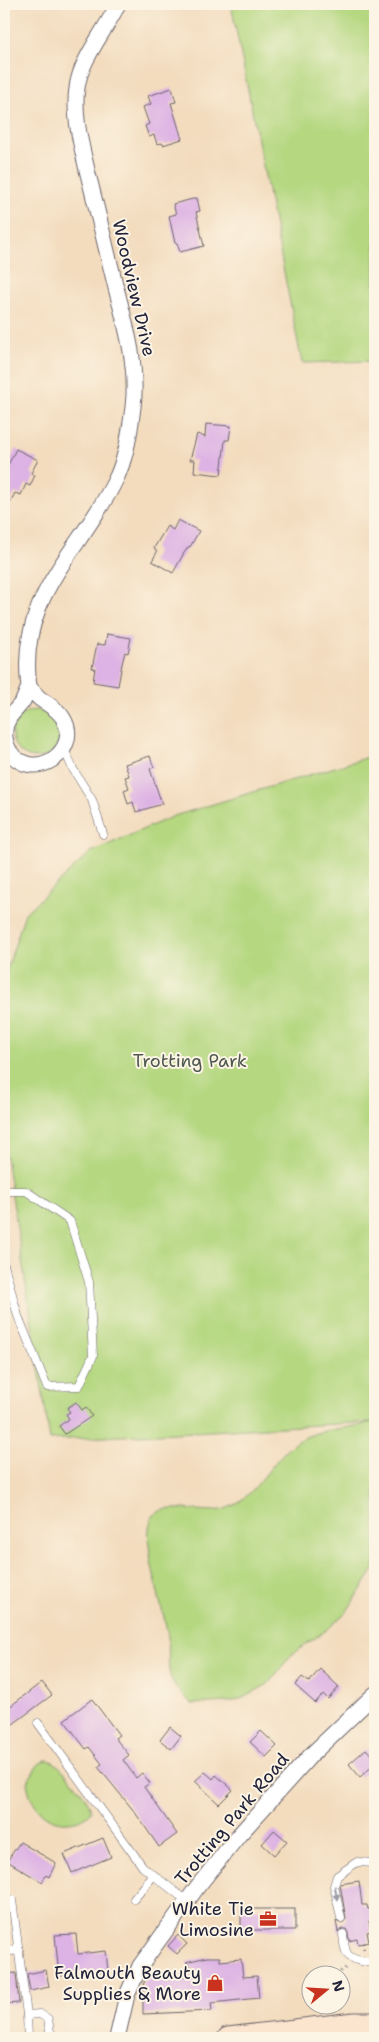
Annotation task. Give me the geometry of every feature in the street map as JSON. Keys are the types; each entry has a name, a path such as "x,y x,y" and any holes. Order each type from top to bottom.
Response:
{"main road":[{"path":"228,2038 330,2032 354,2024 367,2029"}],"street":[{"name":"Woodview Drive","path":"29,687 28,652 34,619 51,579 92,520 115,481 126,446 133,405 134,389 130,343 84,157 76,106 80,74 118,4"},
{"path":"29,687 39,698 56,708 62,715 68,732 64,749 52,761 36,765 19,761 8,748 4,732 6,723 10,715 23,700 29,687"},
{"name":"Trotting Park Road","path":"117,2038 130,1984 151,1949 187,1901 239,1835 311,1755 375,1694"}],"lane":[{"path":"64,749 73,769 92,800 103,834"},
{"path":"4,1191 26,1191 70,1221 89,1282 93,1356 79,1386 47,1387 18,1316 4,1265"},
{"path":"38,1723 143,1867 187,1901"},
{"path":"341,1918 334,1886 337,1876 354,1863 361,1861 375,1863"},
{"path":"134,1899 154,1875"},
{"path":"12,1900 27,2015 28,2038"},
{"path":"343,1934 346,1954 353,1960 367,1962"},
{"path":"4,1952 19,1950"},
{"path":"27,2015 44,2015 50,2023 51,2038"}],"green space":[{"path":"231,4 375,4 375,361 302,363"},
{"path":"36,710 45,712 53,717 58,725 60,734 58,743 53,751 45,756 36,758 27,756 19,751 14,743 12,734 14,725 19,717 27,712"},
{"name":"Trotting Park","path":"375,755 375,1568 347,1611 328,1629 292,1654 268,1684 243,1698 229,1702 192,1704 180,1692 171,1678 166,1625 150,1555 150,1524 154,1515 168,1509 208,1511 225,1509 253,1490 282,1455 300,1440 320,1432 372,1422 50,1440 4,1144 4,979 25,913 91,852 174,816"},
{"path":"45,1760 53,1761 71,1779 87,1800 91,1811 82,1819 65,1822 57,1821 42,1814 36,1807 27,1782 38,1765"}],"building":[{"path":"172,88 176,102 171,103 182,139 163,145 162,143 157,144 154,135 149,137 145,126 149,124 143,107 151,104 148,96"},
{"path":"197,198 200,211 196,212 204,246 180,252 177,243 175,243 169,216 176,214 173,204"},
{"path":"206,424 231,426 229,440 225,440 221,475 194,472 195,460 190,460 197,434 205,437"},
{"path":"16,449 38,460 31,473 35,475 30,486 26,484 21,495 15,493 4,514 4,473"},
{"path":"178,520 199,531 173,573 152,561 157,552 154,548 167,526 173,530"},
{"path":"107,634 131,638 128,653 125,652 118,686 93,682 95,668 92,668 97,644 105,645"},
{"path":"150,756 154,767 150,769 162,804 136,812 133,802 128,804 124,790 129,788 125,777 129,776 125,764"},
{"path":"76,1402 82,1410 86,1407 92,1416 65,1434 59,1426 69,1419 66,1414 70,1412 67,1408"},
{"path":"320,1669 339,1687 328,1699 323,1694 315,1703 295,1685 302,1677 309,1682"},
{"path":"42,1682 52,1695 9,1727 4,1720 4,1711"},
{"path":"92,1699 119,1735 115,1738 129,1755 123,1760 136,1778 142,1773 150,1783 144,1787 177,1834 159,1847 134,1811 98,1767 102,1764 89,1747 86,1749 64,1720"},
{"path":"170,1727 181,1736 171,1749 160,1740"},
{"path":"261,1731 277,1746 266,1757 250,1742"},
{"path":"366,1749 375,1759 375,1764 360,1777 349,1764"},
{"path":"205,1772 213,1779 216,1775 233,1790 219,1804 195,1781"},
{"path":"274,1830 287,1841 274,1855 262,1844"},
{"path":"103,1838 111,1857 72,1873 64,1854"},
{"path":"20,1842 56,1863 49,1877 46,1875 42,1882 7,1861"},
{"path":"359,1881 362,1905 367,1905 368,1909 373,1909 374,1921 369,1921 371,1931 367,1932 369,1942 358,1944 357,1939 349,1941 346,1929 338,1932 336,1921 342,1924 346,1919 340,1884"},
{"name":"White Tie Limosine","path":"241,1909 295,1909 295,1930 241,1930"},
{"path":"76,1934 78,1954 106,1951 108,1972 59,1976 55,1935"},
{"path":"178,1935 187,1944 177,1954 168,1946"},
{"path":"207,1957 220,1957 220,1961 241,1959 243,1977 257,1976 259,1998 211,2003 212,2011 143,2014 143,1986 146,1976 202,1976 186,1962"},
{"path":"46,1970 49,1987 30,1991 27,1974"},
{"path":"16,1973 19,2003 4,2004 4,1974"}],"place":[{"name":"White Tie Limosine","path":"268,1919"},
{"name":"Falmouth Beauty Supplies & More","path":"215,1983"}]}
